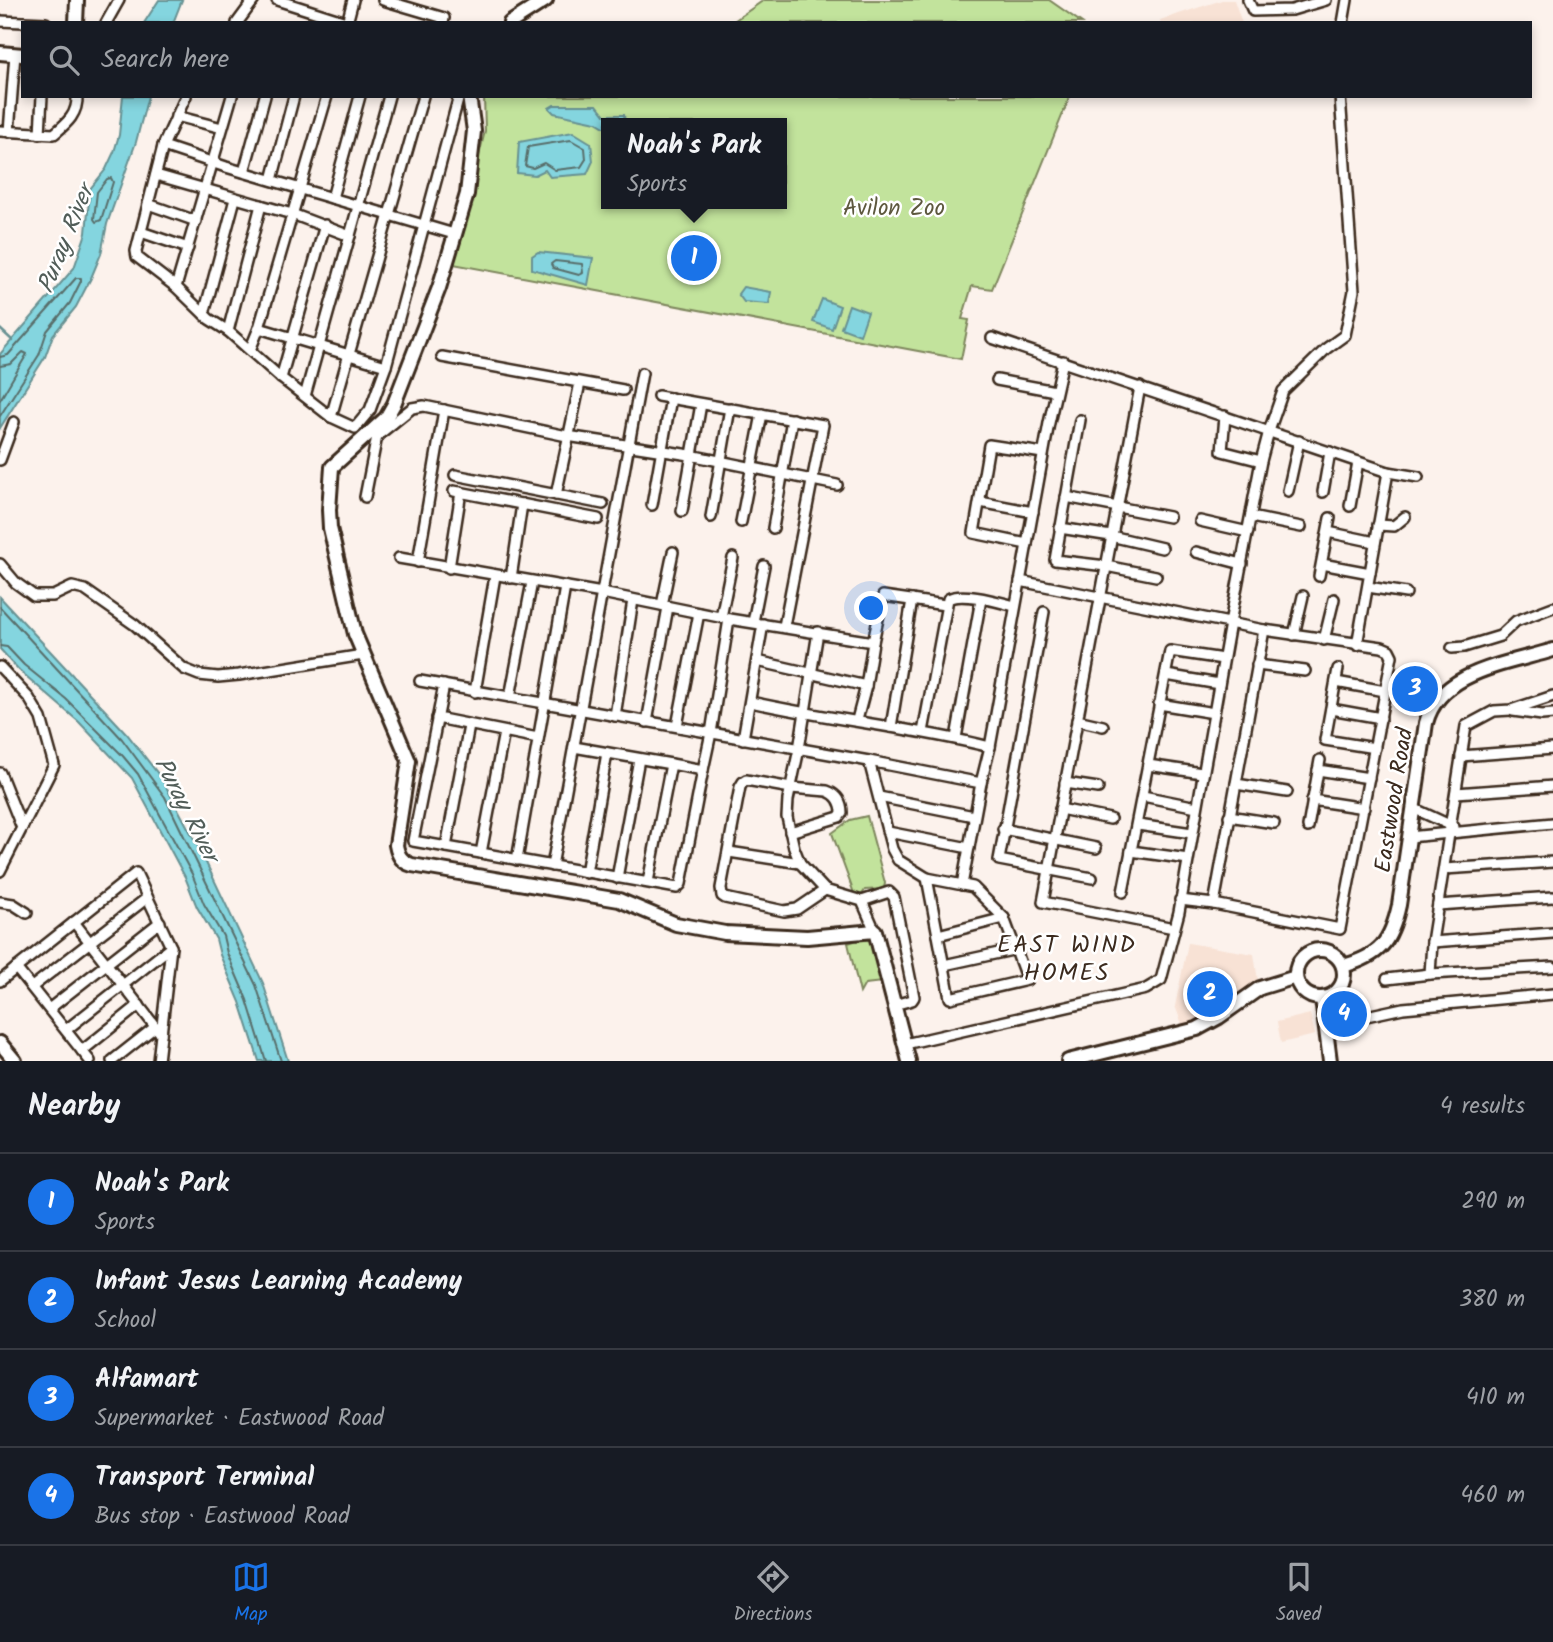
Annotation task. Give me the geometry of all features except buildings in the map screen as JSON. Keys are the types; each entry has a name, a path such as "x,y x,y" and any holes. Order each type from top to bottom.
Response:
{"street":[{"path":"76,21 77,0"},
{"path":"107,21 119,0"},
{"path":"241,21 254,0"},
{"path":"277,0 342,21"},
{"path":"348,21 353,0"},
{"path":"383,0 444,18 443,21"},
{"path":"513,21 546,0"},
{"path":"1248,0 1253,11 1292,10 1326,0"},
{"path":"1343,21 1347,0"},
{"path":"0,21 21,22"},
{"path":"0,53 19,55 5,132 54,134 67,123 77,107 77,98"},
{"path":"40,134 42,98"},
{"path":"185,98 163,146 136,251 137,257 176,287 281,378 331,417 351,428 359,426 370,410 386,366 458,98"},
{"path":"176,287 231,98"},
{"path":"244,172 264,98"},
{"path":"272,180 293,98"},
{"path":"250,350 259,328 326,98"},
{"path":"332,198 359,98"},
{"path":"305,396 388,98"},
{"path":"331,417 422,98"},
{"path":"468,98 474,131 467,194 439,288 394,404 386,418 332,467 330,528 355,634 409,761 396,845 399,856 406,863 619,900 676,924 724,933 807,937 875,931"},
{"path":"905,1044 1146,989 1161,981 1180,900 1241,564 1269,431 1283,391 1345,335 1354,291 1340,98"},
{"path":"176,116 222,128"},
{"path":"163,146 454,234"},
{"path":"156,175 292,214 350,236"},
{"path":"204,314 235,199"},
{"path":"148,204 196,221"},
{"path":"228,331 261,205"},
{"path":"281,378 325,225"},
{"path":"141,232 188,248"},
{"path":"259,328 386,366"},
{"path":"992,338 1388,472 1418,477"},
{"path":"442,357 623,390"},
{"path":"962,885 1062,361"},
{"path":"552,866 642,373"},
{"path":"997,380 1055,391"},
{"path":"556,495 580,383"},
{"path":"1140,387 1043,902 1174,928"},
{"path":"658,396 823,425 784,626"},
{"path":"652,505 671,398"},
{"path":"682,511 701,404"},
{"path":"365,497 378,434 412,408 424,406 567,436 690,455 837,485"},
{"path":"711,517 730,408"},
{"path":"418,562 444,410"},
{"path":"741,522 762,414"},
{"path":"1225,416 1222,451 1261,461"},
{"path":"773,528 792,419"},
{"path":"1080,420 1055,560 1156,576"},
{"path":"0,460 14,422"},
{"path":"1289,491 1299,441"},
{"path":"1027,544 974,534 990,444 1043,453"},
{"path":"1323,492 1330,452"},
{"path":"1350,506 1358,462"},
{"path":"1357,645 1388,472"},
{"path":"455,475 603,504"},
{"path":"449,568 458,491 598,519"},
{"path":"1066,497 1169,517"},
{"path":"980,502 1033,512"},
{"path":"511,579 522,504"},
{"path":"1378,526 1394,526 1405,516"},
{"path":"1251,517 1301,527"},
{"path":"1320,576 1330,518"},
{"path":"1200,521 1248,532"},
{"path":"1060,528 1162,548"},
{"path":"1328,532 1375,542"},
{"path":"647,722 673,552"},
{"path":"1196,552 1241,564"},
{"path":"399,558 602,593 725,618 873,642"},
{"path":"444,685 413,841 586,873 680,887 711,733 733,558"},
{"path":"0,564 16,583 34,596 53,596 72,587 85,590 135,625 184,669 199,675 239,675 363,655"},
{"path":"1322,564 1370,573"},
{"path":"743,739 757,661 764,566"},
{"path":"475,692 495,576"},
{"path":"1020,581 1264,630 1389,650 1392,656 1340,929 1214,904 1180,900"},
{"path":"510,696 532,582"},
{"path":"517,860 565,587"},
{"path":"1368,587 1406,593"},
{"path":"923,732 948,599 952,596 981,599 1015,606"},
{"path":"1294,635 1303,596"},
{"path":"858,720 882,597 945,605"},
{"path":"956,738 981,599"},
{"path":"1324,640 1334,599"},
{"path":"615,716 633,600"},
{"path":"891,727 912,600"},
{"path":"1452,648 1464,648 1500,636 1516,621 1553,607"},
{"path":"1044,612 999,860 1091,878"},
{"path":"677,726 699,613"},
{"path":"1214,904 1264,630"},
{"path":"818,632 791,788 787,817 790,832 800,863 825,890 862,901 889,892 894,897 914,997 894,1005"},
{"name":"Eastwood Road","path":"1343,966 1375,954 1393,929 1426,723 1432,706 1445,690 1469,676 1553,650"},
{"path":"1124,892 1170,651 1223,659"},
{"path":"757,661 866,686"},
{"path":"1257,665 1305,671"},
{"path":"0,667 29,698 41,719 54,765 0,871"},
{"path":"1338,668 1325,740 1375,748"},
{"path":"1166,675 1219,684"},
{"path":"419,681 981,783"},
{"path":"1336,682 1385,691"},
{"path":"1430,974 1466,726 1494,712 1511,710 1553,696"},
{"path":"751,702 804,714 858,720 956,738 990,747"},
{"path":"1160,704 1214,713"},
{"path":"1331,709 1381,718"},
{"path":"1511,710 1553,714"},
{"path":"437,718 538,738"},
{"path":"1077,720 1103,726"},
{"path":"446,847 469,726"},
{"path":"481,853 504,732"},
{"path":"574,747 703,770"},
{"path":"1461,755 1553,749"},
{"path":"586,873 607,753"},
{"path":"617,878 639,759"},
{"path":"869,761 898,860 927,878 973,887 1004,918 1027,979 950,998 927,878"},
{"path":"648,882 671,764"},
{"path":"1148,765 1202,773"},
{"path":"1308,827 1319,765 1370,778"},
{"path":"0,773 22,828"},
{"path":"790,832 834,820 842,813 842,805 833,793 746,780 743,782 721,888 722,896 784,911 793,910 825,890"},
{"path":"1065,783 1098,788"},
{"path":"1236,784 1287,792"},
{"path":"1456,793 1553,786"},
{"path":"1143,796 1197,807"},
{"path":"879,797 974,816"},
{"path":"1312,800 1364,808"},
{"path":"1413,808 1451,830 1461,832 1553,823"},
{"path":"1060,809 1110,819"},
{"path":"1229,816 1274,823"},
{"path":"1138,825 1192,834"},
{"path":"1003,829 1096,848"},
{"path":"1409,837 1451,830"},
{"path":"888,832 969,848"},
{"path":"1131,851 1188,859"},
{"path":"729,852 800,863"},
{"path":"1444,869 1553,862"},
{"path":"0,981 136,873 171,947 158,1031 158,1061"},
{"path":"1438,905 1553,897"},
{"path":"32,987 148,898"},
{"path":"862,901 875,931 909,1061"},
{"path":"0,902 13,904 27,913"},
{"path":"938,935 1004,918"},
{"path":"74,922 158,1031"},
{"path":"49,1009 160,922"},
{"path":"1433,942 1553,933"},
{"path":"66,1030 171,947"},
{"path":"944,965 1017,949"},
{"path":"1316,950 1334,954 1343,966 1344,976 1339,989 1328,997 1305,993 1296,978 1300,960 1316,950"},
{"path":"1387,979 1553,967"},
{"path":"16,968 90,1061"},
{"path":"1068,1061 1197,1029 1260,988 1296,978"},
{"path":"1325,1025 1403,1008 1553,994"},
{"path":"1322,998 1329,1061"},
{"path":"82,1051 139,1005"},
{"path":"112,1061 158,1031"},
{"path":"0,1043 15,1061"}],"shaded area":[{"path":"1222,0 1234,0 1241,21 1160,21"},
{"path":"1188,943 1254,954 1258,981 1227,1007 1184,1029 1175,1006"},
{"path":"1310,1014 1315,1035 1281,1043 1277,1022"}],"green space":[{"path":"764,0 1049,0 1079,21 734,21"},
{"name":"Avilon Zoo","path":"484,98 1069,98 992,289 972,286 962,319 969,320 961,359 448,263 469,197 485,131"},
{"path":"867,816 885,883 884,889 865,890 861,896 855,896 832,833 850,820"},
{"path":"864,938 873,941 883,982 865,984 860,993 848,943"}],"water":[{"path":"159,0 182,0 174,21 145,21"},
{"path":"123,98 147,98 136,142 107,224 101,254 91,278 76,307 53,335 45,357 0,428 0,354 74,268 86,233 90,189 106,169 119,135"},
{"path":"554,105 597,105 605,115 624,115 624,118 601,118 601,125 554,113 549,108"},
{"path":"573,132 591,143 593,161 587,174 550,177 545,170 535,175 517,173 519,142"},
{"path":"538,252 593,258 588,285 532,269 532,256"},
{"path":"743,287 771,292 769,304 744,302 738,294"},
{"path":"822,299 840,306 832,329 813,322"},
{"path":"849,305 868,312 860,335 841,328"},
{"path":"0,597 127,734 162,779 201,852 263,983 288,1061 259,1061 216,939 132,778 79,722 19,670 0,649"}],"waterway":[{"path":"0,329 13,341"}],"place":[{"name":"Noah's Park","path":"694,258"},
{"name":"Alfamart","path":"1415,689"},
{"name":"Infant Jesus Learning Academy","path":"1210,994"},
{"name":"Transport Terminal","path":"1344,1014"}],"district":[{"name":"EAST WIND HOMES","path":"1067,958"}],"water label":[{"name":"Puray River","path":"65,239"},
{"name":"Puray River","path":"187,809"}]}
